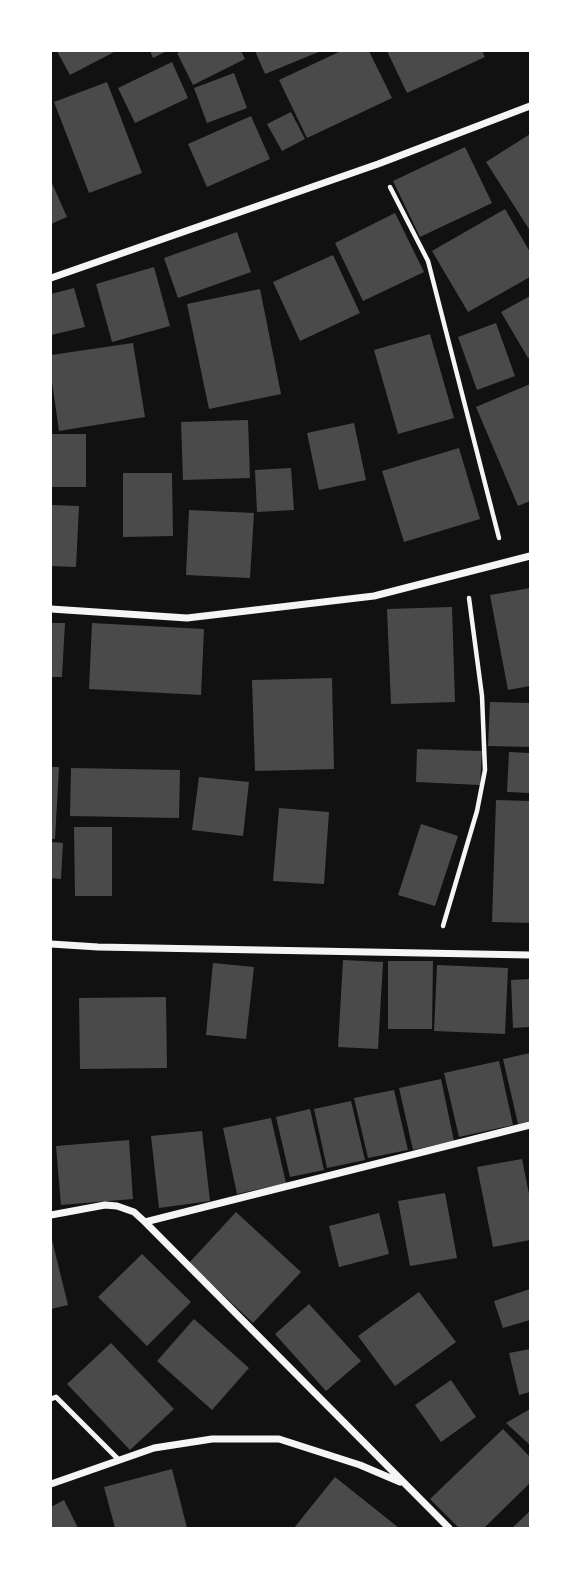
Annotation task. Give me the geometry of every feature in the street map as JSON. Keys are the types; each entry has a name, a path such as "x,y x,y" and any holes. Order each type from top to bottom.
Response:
{"street":[{"path":"51,278 378,164 530,106"},
{"path":"51,609 187,618 374,596 530,556"},
{"path":"51,944 530,955"},
{"path":"145,1222 530,1125"},
{"path":"51,1215 104,1205 134,1212 449,1528"},
{"path":"51,1484 154,1448 212,1440 279,1439 360,1465 406,1485"}],"lane":[{"path":"51,1399 56,1397 119,1460"}],"path":[{"path":"378,164 428,261 505,563"},
{"path":"436,953 477,811 485,770 482,696 467,573"}],"building":[{"path":"57,51 116,51 70,75"},
{"path":"150,51 167,51 153,58"},
{"path":"241,51 245,59 193,85 177,53"},
{"path":"255,51 321,51 265,74"},
{"path":"341,51 369,51 392,98 307,138 279,80"},
{"path":"387,51 482,51 485,57 407,93"},
{"path":"172,62 188,98 135,123 118,88"},
{"path":"234,73 247,108 207,123 194,88"},
{"path":"107,82 142,173 89,193 54,102"},
{"path":"291,112 305,139 282,151 267,124"},
{"path":"251,116 270,159 207,187 188,144"},
{"path":"530,134 530,228 529,229 486,162"},
{"path":"465,147 492,203 420,237 393,181"},
{"path":"51,181 67,217 51,224"},
{"path":"505,209 530,252 530,277 468,312 432,251"},
{"path":"395,213 424,272 363,301 335,243"},
{"path":"237,232 251,272 178,298 164,258"},
{"path":"333,255 360,313 300,341 273,282"},
{"path":"154,267 170,326 112,342 96,284"},
{"path":"74,288 85,327 51,335 51,294"},
{"path":"260,289 281,394 209,409 187,304"},
{"path":"530,296 530,357 528,358 501,312"},
{"path":"496,323 515,376 477,390 458,337"},
{"path":"430,334 454,418 398,434 374,350"},
{"path":"133,343 145,417 59,431 51,355"},
{"path":"530,384 530,501 518,506 476,407"},
{"path":"248,420 250,478 183,480 181,422"},
{"path":"354,423 366,480 319,490 307,433"},
{"path":"51,434 86,434 86,487 51,487"},
{"path":"459,448 480,519 404,542 382,471"},
{"path":"291,468 294,510 257,512 255,470"},
{"path":"123,473 172,473 173,536 123,537"},
{"path":"51,505 79,506 76,567 51,566"},
{"path":"189,510 254,513 250,578 186,575"},
{"path":"530,588 530,686 508,690 490,595"},
{"path":"452,607 455,702 391,704 387,609"},
{"path":"51,623 65,623 62,677 51,677"},
{"path":"92,623 204,629 201,695 89,689"},
{"path":"332,678 334,769 255,771 252,680"},
{"path":"490,702 530,703 530,747 488,746"},
{"path":"417,749 482,751 480,785 416,782"},
{"path":"509,752 530,753 530,793 507,792"},
{"path":"51,767 59,767 55,839 51,839"},
{"path":"71,768 180,770 179,818 70,816"},
{"path":"199,777 249,782 243,836 192,830"},
{"path":"496,800 530,801 530,923 492,922"},
{"path":"279,808 329,812 324,884 273,881"},
{"path":"421,824 458,836 435,906 398,895"},
{"path":"74,827 112,827 112,896 75,896"},
{"path":"51,842 63,843 61,879 51,878"},
{"path":"343,960 383,962 378,1049 338,1047"},
{"path":"388,961 433,961 432,1029 388,1029"},
{"path":"213,963 254,967 246,1039 206,1035"},
{"path":"437,965 508,968 505,1034 434,1031"},
{"path":"530,979 530,1027 513,1028 511,980"},
{"path":"166,997 167,1068 80,1069 79,998"},
{"path":"530,1053 530,1121 518,1124 503,1059"},
{"path":"499,1061 513,1125 459,1137 444,1073"},
{"path":"441,1079 454,1141 413,1150 399,1088"},
{"path":"394,1090 408,1150 368,1158 354,1098"},
{"path":"351,1101 365,1160 327,1168 314,1109"},
{"path":"310,1109 324,1170 290,1177 276,1117"},
{"path":"271,1118 286,1183 237,1194 223,1128"},
{"path":"202,1131 210,1201 159,1208 151,1136"},
{"path":"129,1140 133,1199 61,1205 56,1146"},
{"path":"522,1159 530,1199 530,1240 493,1247 477,1167"},
{"path":"445,1193 457,1258 410,1266 398,1201"},
{"path":"236,1212 301,1272 253,1323 189,1263"},
{"path":"379,1213 389,1254 339,1267 329,1226"},
{"path":"51,1236 68,1305 51,1309"},
{"path":"142,1254 191,1302 147,1346 98,1297"},
{"path":"530,1289 530,1320 503,1328 494,1301"},
{"path":"419,1292 456,1342 395,1386 358,1336"},
{"path":"309,1304 361,1361 326,1391 275,1334"},
{"path":"194,1319 249,1368 212,1410 157,1361"},
{"path":"111,1343 174,1409 130,1450 67,1384"},
{"path":"530,1349 530,1392 519,1395 509,1353"},
{"path":"451,1380 476,1417 441,1442 415,1405"},
{"path":"530,1409 530,1445 506,1423"},
{"path":"503,1429 530,1457 530,1483 484,1528 459,1528 430,1499"},
{"path":"172,1469 187,1528 115,1528 104,1487"},
{"path":"335,1477 399,1528 294,1528"},
{"path":"64,1500 78,1528 51,1528 51,1507"},
{"path":"530,1511 530,1528 512,1528"}]}
